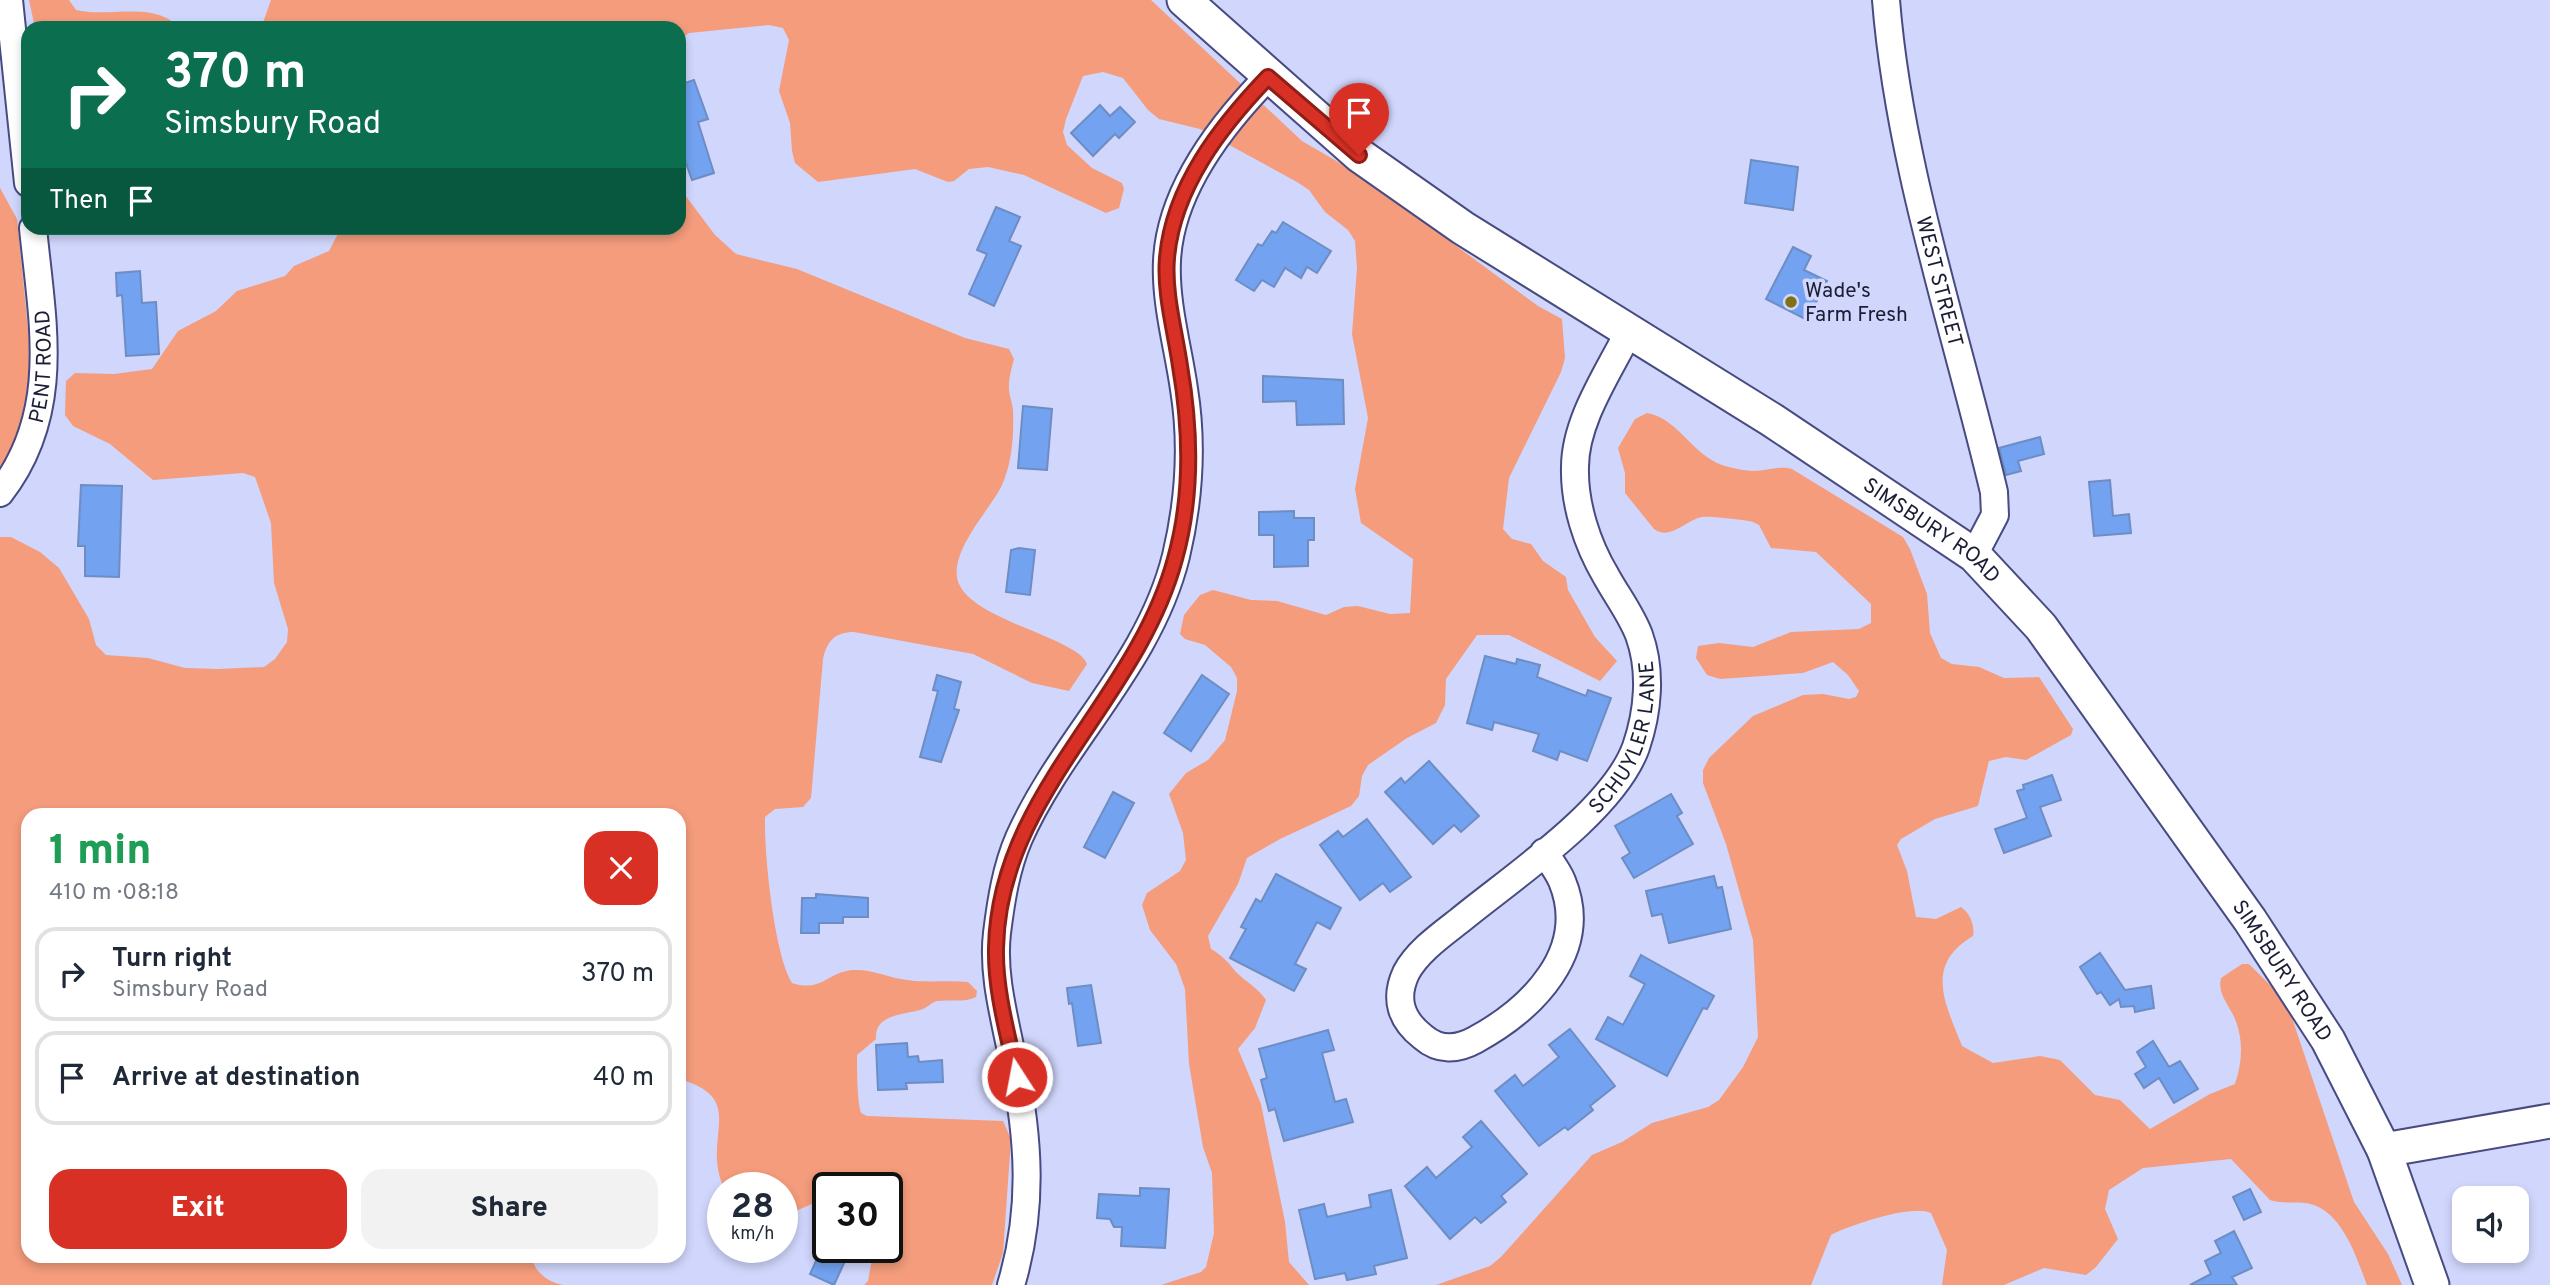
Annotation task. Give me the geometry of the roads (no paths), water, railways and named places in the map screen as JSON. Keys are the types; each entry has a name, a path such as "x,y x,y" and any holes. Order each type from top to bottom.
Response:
{"main road":[{"name":"SIMSBURY ROAD","path":"1184,0 1359,155 1463,228 1772,420 1974,555 2041,627 2250,920 2328,1040 2384,1150 2432,1285"},
{"path":"2384,1150 2550,1121"}],"street":[{"path":"9,0 21,116"},
{"name":"WEST STREET","path":"1886,0 1891,52 1903,124 1994,492 1995,515 1974,555"},
{"path":"1012,1285 1026,1222 1027,1135 997,972 997,933 1004,882 1020,837 1040,800 1138,651 1159,610 1176,558 1189,467 1188,416 1168,290 1166,259 1171,232 1191,179 1212,144 1237,108 1268,77"},
{"name":"PENT ROAD","path":"0,493 21,461 42,405 43,332 34,235"},
{"name":"SCHUYLER LANE","path":"1544,852 1561,880 1570,916 1568,941 1554,972 1532,997 1478,1038 1454,1048 1433,1044 1406,1022 1401,1011 1400,990 1410,967 1452,926 1586,815 1623,773 1636,747 1645,708 1647,673 1640,638 1588,538 1580,511 1575,467 1585,421 1629,331"}],"place":[{"name":"Wade's Farm Fresh","path":"1791,302"}]}
